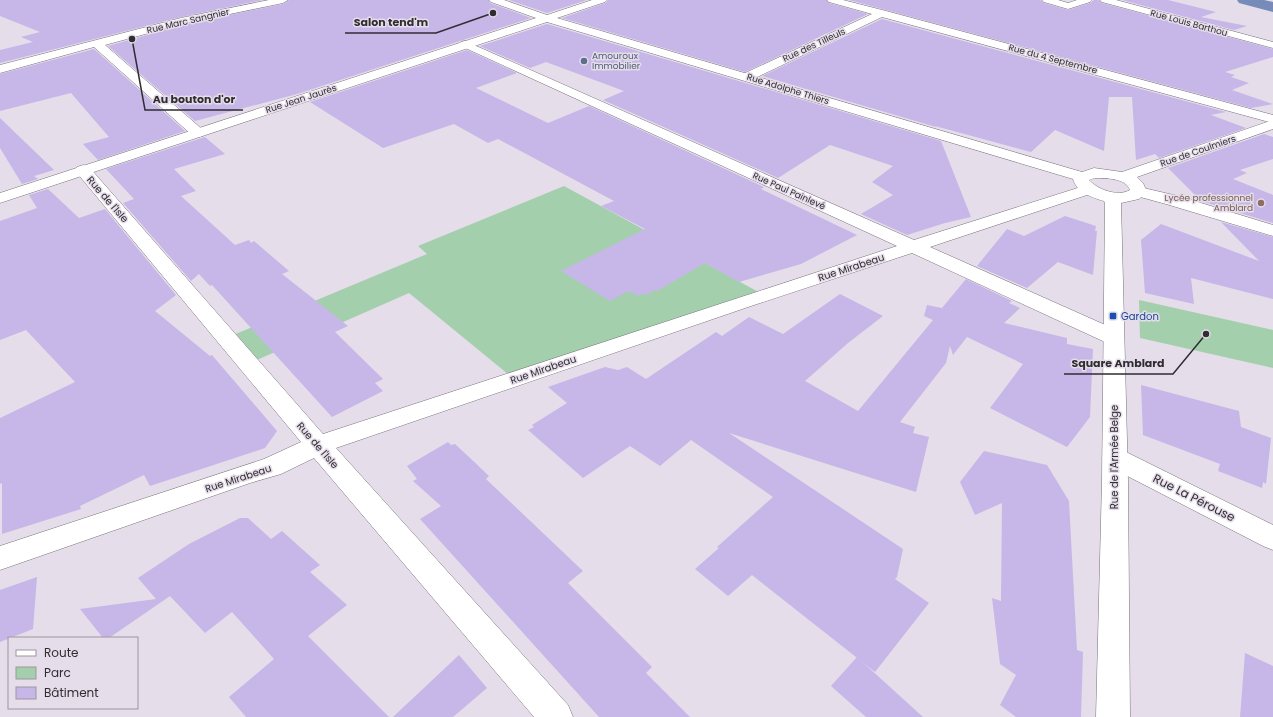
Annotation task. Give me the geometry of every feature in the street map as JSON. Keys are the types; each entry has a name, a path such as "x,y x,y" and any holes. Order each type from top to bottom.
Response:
{"street":[{"name":"Rue Marc Sangnier","path":"0,69 181,21 283,0"},
{"name":"Rue Adolphe Thiers","path":"494,0 546,18 747,77 1102,185"},
{"name":"Rue Jean Jaurès","path":"0,198 602,0"},
{"name":"Rue du 4 Septembre","path":"832,0 1273,119"},
{"path":"1047,0 1068,6 1087,0"},
{"name":"Rue Louis Barthou","path":"1104,0 1273,45"},
{"name":"Rue des Tilleuls","path":"747,77 882,13"},
{"path":"97,44 198,133"},
{"name":"Rue Paul Painlevé","path":"465,44 911,247 1113,337"},
{"name":"Rue de Coulmiers","path":"1102,185 1273,124"},
{"name":"Rue de l'Isle","path":"83,170 318,445 556,717"},
{"path":"1102,185 1136,184 1139,188 1139,192"},
{"path":"1102,185 1130,197 1139,192 1172,200 1273,231"},
{"name":"Rue Mirabeau","path":"0,558 244,475 272,467 318,445 911,247 1102,185"},
{"name":"Rue de l'Armée Belge","path":"1102,185 1113,203 1115,458 1113,717"},
{"name":"Rue La Pérouse","path":"1115,458 1273,538"}],"green space":[{"path":"564,186 764,295 514,379 409,293 248,364 226,338 427,254 418,246"},
{"path":"1139,300 1273,330 1273,368 1140,338"}],"building":[{"path":"0,0 262,0 181,17 0,63 0,50 33,42 21,37 40,32 0,16"},
{"path":"289,0 488,0 490,3 531,18 297,94 195,121 108,46 182,25 283,4"},
{"path":"509,0 587,0 547,13"},
{"path":"608,0 826,0 829,3 868,14 745,72 562,18 605,3"},
{"path":"849,0 1040,0 1044,3 1068,10 1090,3 1094,0 1098,0 1102,3 1273,49 1273,57 1225,72 1235,75 1231,77 1249,83 1232,90 1273,104 1251,108"},
{"path":"1122,0 1168,0 1216,12 1201,17 1247,26 1234,30"},
{"path":"882,19 1226,112 1211,115 1246,128 1159,158 1155,154 1136,160 1132,97 1109,97 1104,151 1055,130 1031,152 935,126 936,127 762,76"},
{"path":"547,24 941,141 971,217 945,223 907,235 861,214 893,195 872,182 893,166 830,145 778,178 603,100 624,91 546,62 530,68 480,46"},
{"path":"94,49 185,131 98,160 83,144 109,137 71,93 0,111 0,74"},
{"path":"467,50 517,73 476,88 548,123 589,106 764,187 761,189 857,235 801,264 739,282 705,263 657,291 655,290 646,295 643,293 638,296 629,291 610,301 561,271 645,229 601,206 614,201 498,139 488,143 454,124 383,148 310,102"},
{"path":"0,118 54,170 34,176 38,179 22,184 0,148"},
{"path":"1264,134 1273,137 1273,159 1240,170 1247,173 1233,179 1273,195 1273,223 1201,201 1168,168"},
{"path":"205,137 225,154 174,169 196,191 181,196 235,245 249,240 251,243 254,241 289,271 282,274 348,326 335,332 383,379 375,383 383,391 332,417 212,285 210,286 199,274 191,281 123,203 134,199 106,169"},
{"path":"48,189 79,218 105,209 176,295 155,311 210,356 212,355 277,431 265,448 150,486 144,475 80,506 81,509 2,534 0,418 75,382 26,330 0,340 0,221 37,208 29,195"},
{"path":"1065,216 1096,226 1095,231 1097,231 1093,275 1058,262 1027,288 977,266 1007,229 1024,236"},
{"path":"1221,222 1273,237 1273,299 1191,278 1194,304 1145,293 1141,240 1161,224 1259,261"},
{"path":"966,279 1012,301 1009,303 1020,308 1004,323 1067,338 1067,344 1093,349 1090,417 1067,447 990,408 1023,364 967,337 953,355 950,346 946,363 900,422 915,427 913,433 929,437 916,492 729,433 903,549 897,577 895,579 929,603 875,672 752,575 728,596 695,569 719,548 717,547 773,497 691,440 660,466 630,446 583,478 528,430 534,427 532,425 567,403 548,387 605,367 618,370 627,367 646,379 716,332 722,336 749,317 783,334 840,294 883,316 848,343 805,381 858,411 933,320 924,316 927,305 942,308"},
{"path":"1141,385 1239,411 1241,427 1271,438 1266,484 1263,482 1262,488 1218,471 1220,464 1143,435"},
{"path":"448,442 451,445 455,444 489,476 486,479 583,571 568,583 652,667 646,673 690,717 599,717 420,519 441,506 413,481 417,479 407,466"},
{"path":"984,451 1047,465 1069,501 1077,650 1083,652 1081,717 1016,717 1000,705 1016,675 1000,664 992,598 1001,601 1002,503 975,515 960,482"},
{"path":"240,518 248,518 271,539 282,531 320,565 310,572 347,605 308,636 389,717 246,717 229,697 274,659 232,612 205,633 170,596 110,637 102,637 80,609 156,599 138,578 189,544"},
{"path":"37,577 33,629 13,637 8,637 8,639 0,642 0,590"},
{"path":"1245,653 1273,666 1273,717 1240,717"},
{"path":"459,655 487,688 453,717 393,717"},
{"path":"857,657 923,717 866,717 831,686"}],"waterway":[{"path":"1245,0 1273,7"}],"place":[{"name":"Salon tend'm","path":"493,13"},
{"name":"Au bouton d'or","path":"132,39"},
{"name":"Amouroux Immobilier","path":"584,61"},
{"name":"Lycée professionnel Amblard","path":"1261,203"},
{"name":"Gardon","path":"1113,316"},
{"name":"Square Amblard","path":"1206,334"}]}
